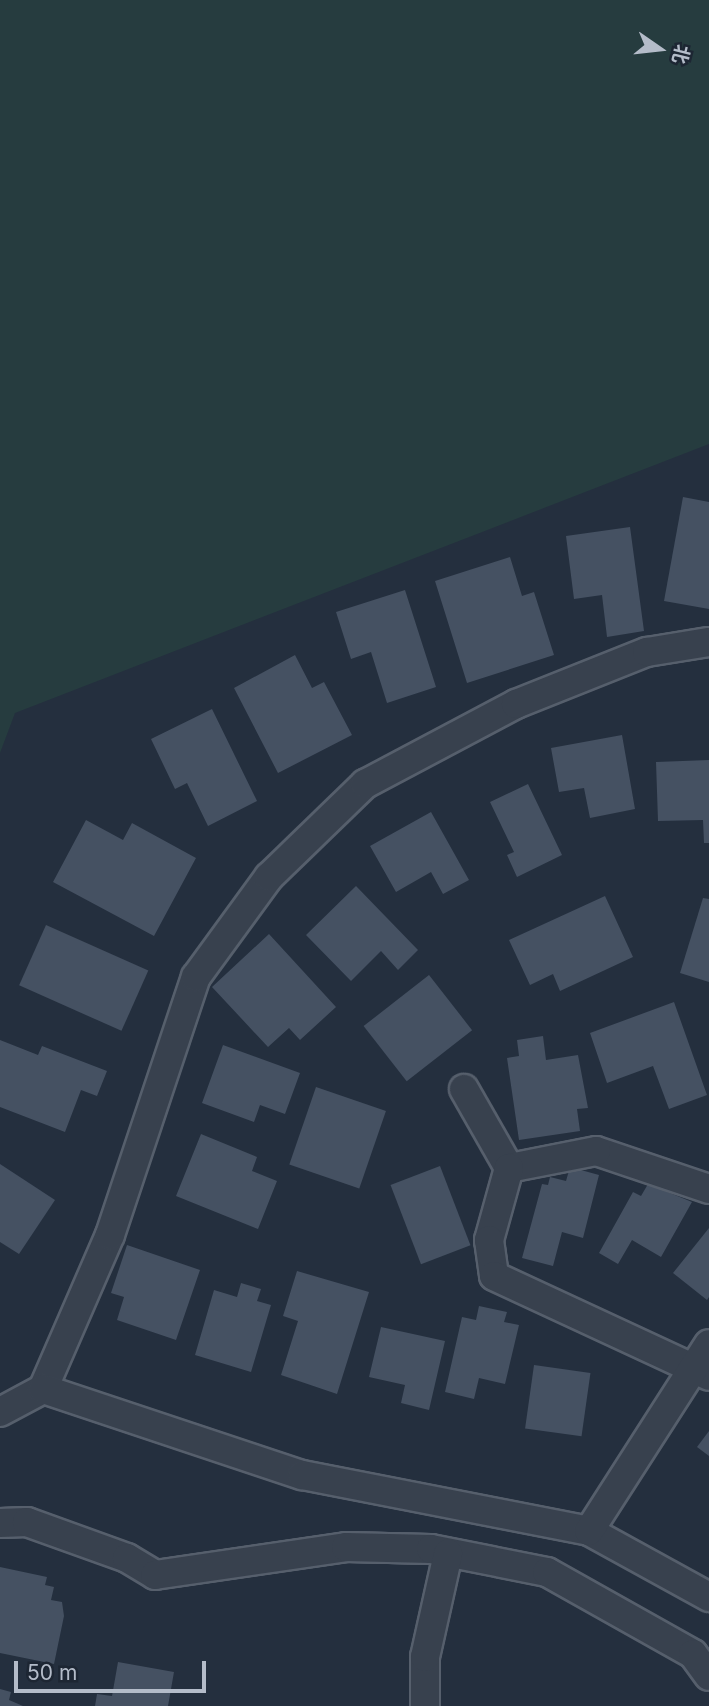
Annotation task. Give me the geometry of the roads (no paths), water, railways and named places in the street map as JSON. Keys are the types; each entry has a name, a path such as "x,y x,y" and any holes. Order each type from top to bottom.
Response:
{"street":[{"path":"0,1412 43,1389 110,1235 196,977 269,877 365,784 516,704 647,652 709,642"},
{"path":"464,1089 509,1168 489,1240 494,1276 704,1362 590,1531"},
{"path":"509,1168 596,1151 709,1189"},
{"path":"43,1389 302,1475 590,1531 709,1597"},
{"path":"0,1523 27,1522 127,1558 155,1575 346,1547 448,1554 547,1572 693,1654 709,1676"},
{"path":"425,1706 425,1657 448,1554"}]}
